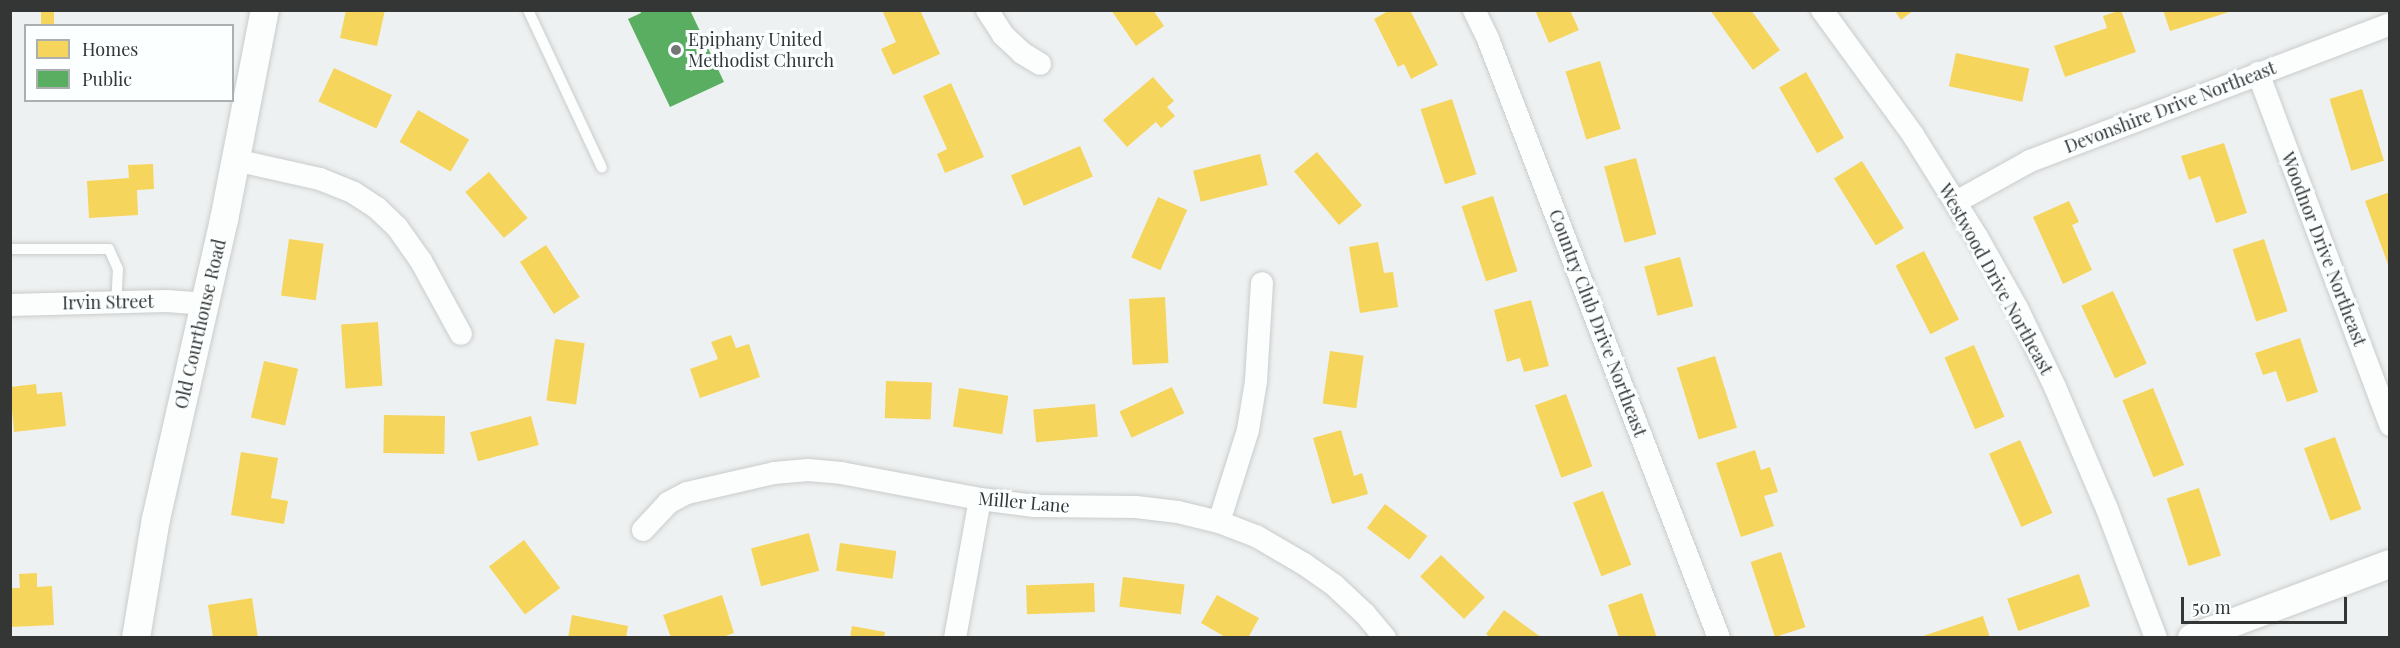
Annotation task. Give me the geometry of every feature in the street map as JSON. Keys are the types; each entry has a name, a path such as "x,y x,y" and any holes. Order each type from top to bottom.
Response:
{"street":[{"name":"Old Courthouse Road","path":"136,638 156,519 206,304 265,10"},
{"path":"987,10 1003,35 1022,53 1040,64"},
{"name":"Country Club Drive Northeast","path":"1474,10 1493,50 1719,638"},
{"name":"Westwood Drive Northeast","path":"1822,10 1872,75 1956,202 2017,308 2055,387 2107,509 2156,638"},
{"name":"Devonshire Drive Northeast","path":"1956,202 2030,161 2390,24"},
{"name":"Woodnor Drive Northeast","path":"2258,73 2390,425"},
{"path":"235,160 320,179 354,193 377,208 396,227 421,261 461,334"},
{"path":"1220,522 1248,430 1256,381 1262,283"},
{"name":"Irvin Street","path":"10,305 116,302 206,304"},
{"name":"Miller Lane","path":"643,530 668,503 687,492 786,472 808,470 841,473 980,499 1035,506 1136,507 1178,512 1220,522 1256,536 1304,564 1350,599 1385,638"},
{"path":"955,638 980,499"},
{"path":"2192,638 2390,564"}],"lane":[{"path":"528,10 602,168"},
{"path":"10,249 109,249 118,269 116,302"}],"building: Homes":[{"path":"41,10 54,10 54,24 41,24"},
{"path":"346,10 385,10 377,46 340,38"},
{"path":"882,10 920,10 940,54 893,75 881,49 896,42"},
{"path":"1111,10 1153,10 1164,26 1136,46"},
{"path":"1390,10 1410,10 1438,65 1411,79 1404,64 1398,67 1374,19"},
{"path":"1535,10 1570,10 1579,30 1549,43"},
{"path":"1710,10 1751,10 1780,50 1753,70"},
{"path":"1894,10 1914,10 1901,20"},
{"path":"2121,10 2136,52 2065,77 2054,46 2107,28 2103,16"},
{"path":"2163,10 2232,10 2232,11 2170,31"},
{"path":"1956,53 2029,69 2022,102 1949,86"},
{"path":"1600,61 1621,129 1586,139 1566,72"},
{"path":"334,68 392,95 376,129 318,102"},
{"path":"1806,72 1844,138 1817,153 1779,88"},
{"path":"1153,77 1174,101 1167,107 1175,116 1161,128 1156,122 1127,147 1103,120"},
{"path":"951,83 984,157 945,173 937,154 947,149 923,96"},
{"path":"2362,89 2384,161 2351,171 2329,99"},
{"path":"1452,99 1476,174 1445,184 1421,109"},
{"path":"418,110 469,140 451,172 400,142"},
{"path":"2224,143 2247,213 2216,223 2200,176 2189,180 2181,156"},
{"path":"1080,146 1093,176 1024,206 1011,175"},
{"path":"1317,152 1362,206 1339,225 1294,171"},
{"path":"1260,154 1268,185 1201,202 1193,171"},
{"path":"1636,158 1656,234 1625,243 1604,167"},
{"path":"1862,161 1904,228 1876,245 1834,178"},
{"path":"153,164 154,189 137,190 138,215 89,218 87,181 129,178 128,165"},
{"path":"489,172 528,218 504,238 465,192"},
{"path":"2390,192 2390,267 2389,267 2365,201"},
{"path":"1493,196 1517,271 1486,281 1462,206"},
{"path":"1158,197 1187,210 1160,270 1131,257"},
{"path":"2069,201 2079,222 2072,225 2092,270 2063,284 2033,217"},
{"path":"289,239 324,244 316,300 281,295"},
{"path":"2264,239 2287,311 2256,321 2233,249"},
{"path":"1378,242 1384,273 1393,272 1398,307 1360,313 1349,247"},
{"path":"546,245 580,297 554,314 520,262"},
{"path":"1924,251 1959,320 1930,334 1895,266"},
{"path":"1680,257 1693,306 1657,316 1644,267"},
{"path":"2113,291 2147,364 2115,378 2081,306"},
{"path":"1165,297 1168,363 1133,365 1129,299"},
{"path":"1531,300 1549,366 1524,372 1520,358 1507,362 1494,310"},
{"path":"378,322 382,386 346,388 341,325"},
{"path":"731,335 736,348 749,344 760,377 700,398 690,369 718,359 711,342"},
{"path":"2300,338 2318,392 2287,402 2276,371 2263,375 2255,353"},
{"path":"555,339 585,343 576,405 546,400"},
{"path":"1974,345 2004,417 1975,429 1945,358"},
{"path":"1330,351 1364,356 1356,408 1323,403"},
{"path":"1715,356 1737,428 1699,439 1677,368"},
{"path":"264,361 298,369 285,425 251,418"},
{"path":"886,381 932,383 931,420 885,418"},
{"path":"36,384 37,394 62,392 66,426 14,432 10,387"},
{"path":"1172,387 1184,413 1132,438 1119,412"},
{"path":"959,388 1008,396 1002,434 953,427"},
{"path":"2153,388 2184,465 2153,477 2122,400"},
{"path":"1566,394 1592,466 1561,478 1535,405"},
{"path":"1095,404 1098,437 1036,442 1033,409"},
{"path":"384,415 445,416 444,454 383,453"},
{"path":"531,416 539,445 478,461 470,432"},
{"path":"1341,430 1354,476 1362,473 1368,494 1332,504 1313,438"},
{"path":"2335,437 2361,509 2330,521 2304,448"},
{"path":"2020,440 2053,513 2021,527 1989,454"},
{"path":"1755,450 1761,470 1770,467 1778,492 1764,496 1774,526 1741,537 1716,463"},
{"path":"241,452 278,458 271,498 288,501 284,524 231,515"},
{"path":"2199,488 2221,556 2189,566 2167,499"},
{"path":"1603,491 1631,565 1601,576 1573,502"},
{"path":"1385,504 1427,536 1409,560 1367,528"},
{"path":"809,533 819,571 761,586 751,549"},
{"path":"524,540 560,588 525,614 489,566"},
{"path":"840,543 896,551 893,579 836,571"},
{"path":"1781,552 1805,627 1775,637 1751,562"},
{"path":"1441,555 1485,597 1464,619 1420,577"},
{"path":"37,573 37,587 52,586 54,625 10,627 10,588 20,588 19,574"},
{"path":"2079,574 2090,606 2018,631 2007,599"},
{"path":"1123,577 1185,585 1181,614 1119,607"},
{"path":"1094,583 1095,612 1027,614 1026,585"},
{"path":"1642,593 1657,638 1619,638 1608,605"},
{"path":"722,595 734,633 720,638 671,638 663,615"},
{"path":"1217,595 1259,618 1248,638 1227,638 1201,623"},
{"path":"252,598 258,638 213,638 208,605"},
{"path":"1504,610 1542,638 1491,638 1486,634"},
{"path":"572,615 628,626 626,638 568,638"},
{"path":"1983,616 1990,638 1920,638 1920,637"},
{"path":"852,626 885,632 884,638 850,638"}],"building: Public":[{"name":"Epiphany United Methodist Church","path":"640,10 690,10 724,82 670,107 628,19 641,13"}],"place":[{"name":"Epiphany United Methodist Church","path":"676,50"}]}
